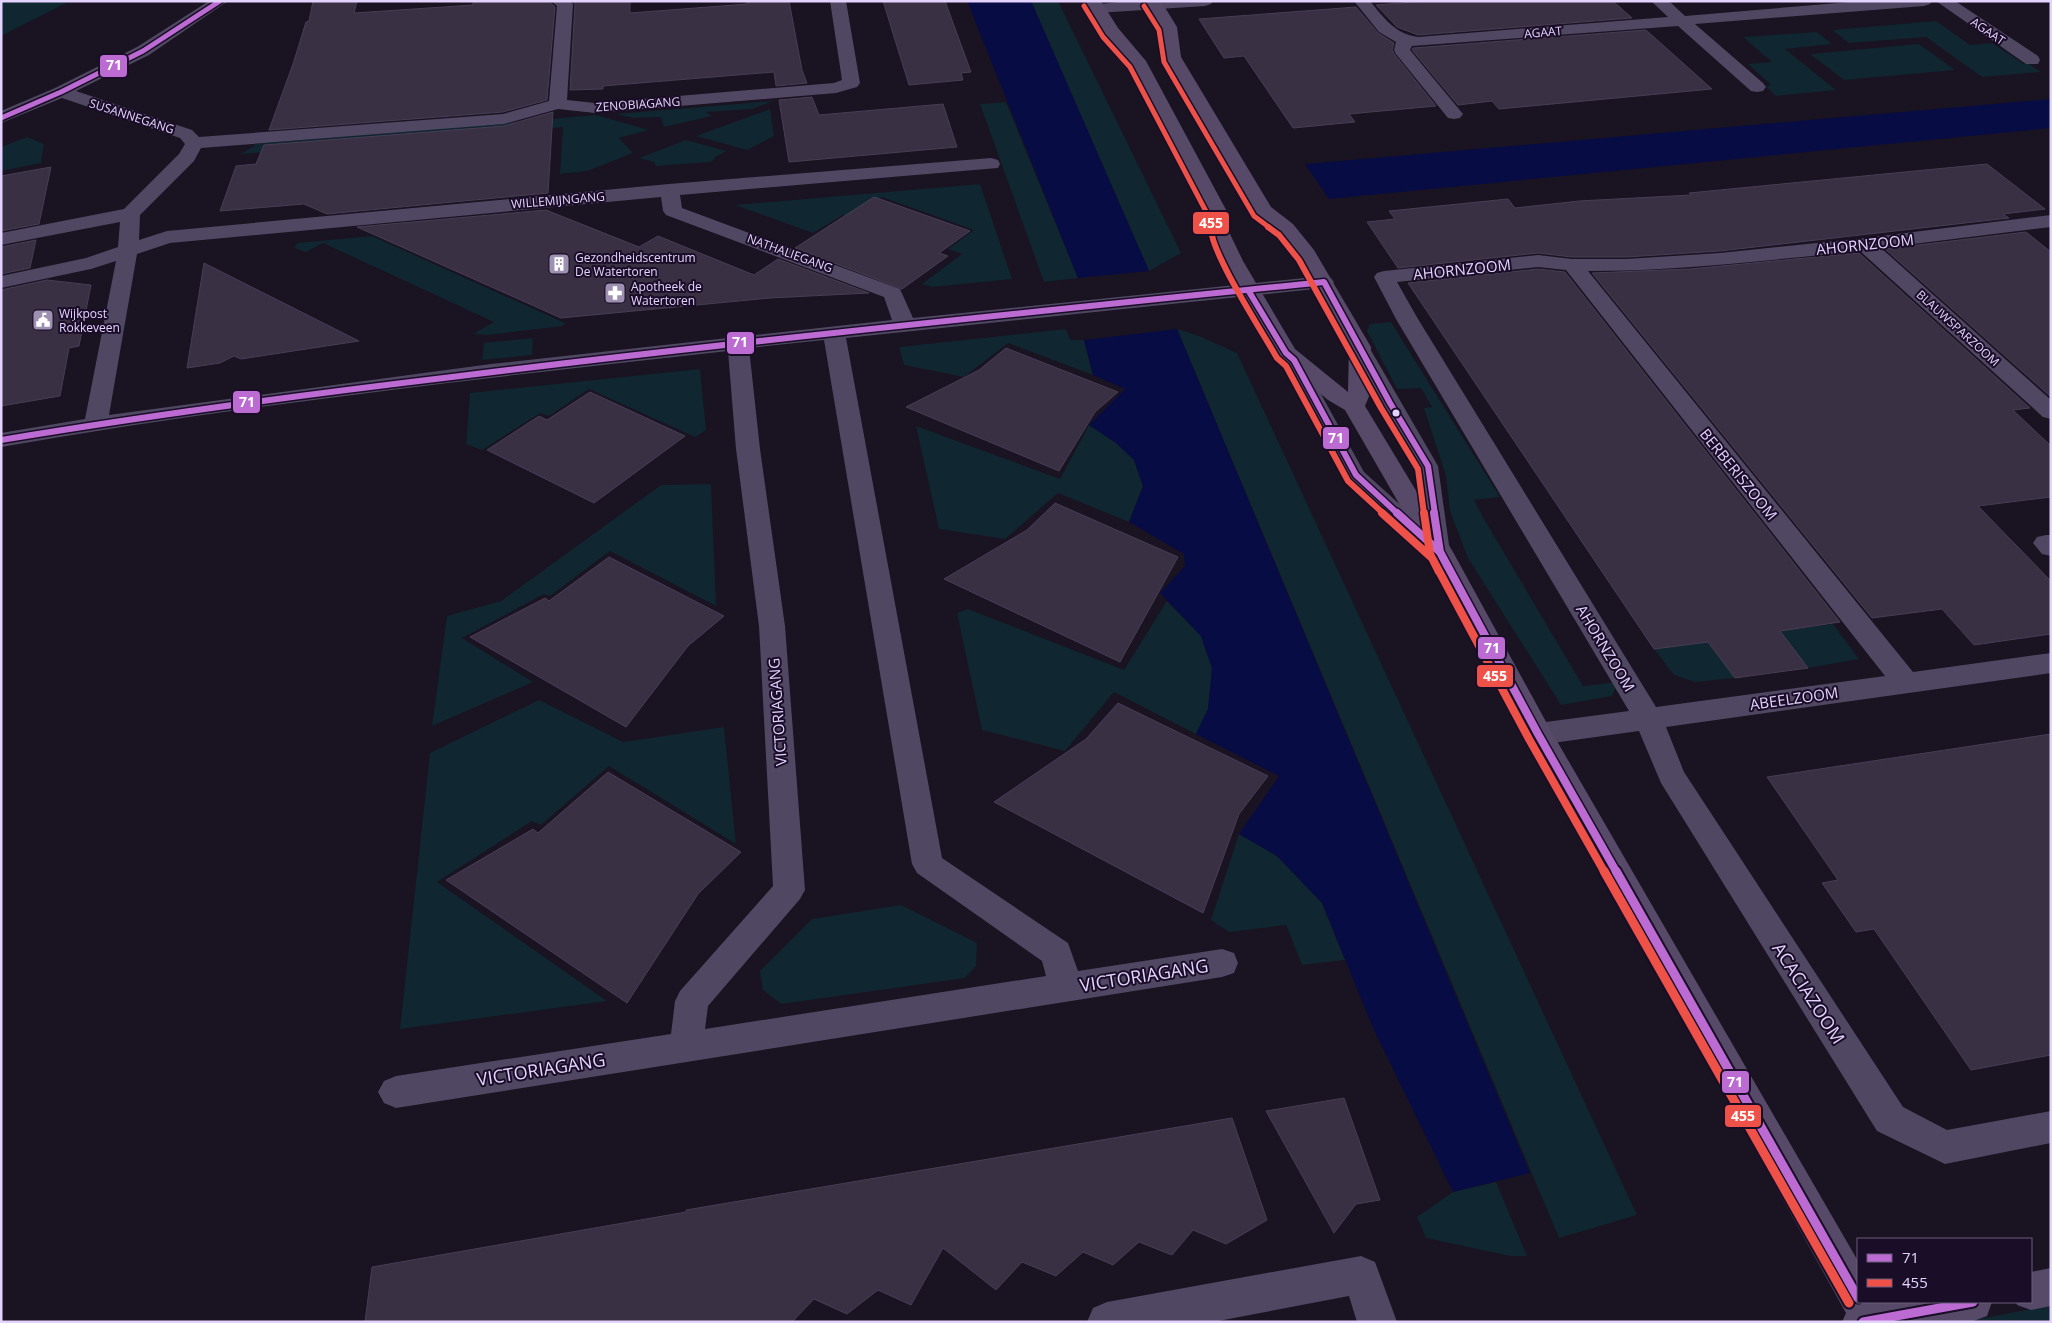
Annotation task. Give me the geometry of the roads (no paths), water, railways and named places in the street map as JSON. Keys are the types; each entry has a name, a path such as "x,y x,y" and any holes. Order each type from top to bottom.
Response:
{"street":[{"path":"1,118 61,92 143,51 220,1"},
{"path":"558,104 565,4 560,1"},
{"name":"ZENOBIAGANG","path":"195,143 504,119 558,104 595,108 836,88 851,83 838,1"},
{"path":"1205,1 1095,5 1111,31 1138,61 1221,219 1220,234 1248,290 1286,353 1336,395 1354,406 1440,552 1538,734 1857,1299"},
{"path":"1362,1 1389,34 1405,41 1402,50 1454,114"},
{"path":"1659,1 1757,87"},
{"name":"AGAAT","path":"1405,41 1418,42 1924,1"},
{"name":"AGAAT","path":"1944,1 2032,60"},
{"path":"1155,3 1169,27 1173,57 1263,211 1286,228 1307,254 1360,347 1358,394 1354,406"},
{"name":"SUSANNEGANG","path":"61,92 186,134 195,143"},
{"path":"1,239 130,214 187,157 195,143"},
{"name":"WILLEMIJNGANG","path":"128,250 166,237 669,190 991,164"},
{"name":"NATHALIEGANG","path":"669,190 673,211 862,280 893,294 905,326"},
{"path":"96,424 128,250 130,214"},
{"name":"AHORNZOOM","path":"1648,718 1384,277 1538,261 1572,265 1626,265 1720,259 1865,244 2051,220"},
{"name":"BLAUWSPARZOOM","path":"1865,244 2051,412"},
{"path":"1,282 91,263 128,250"},
{"name":"BERBERISZOOM","path":"1572,265 1906,682"},
{"path":"1,440 96,424 454,376 738,343 1324,282"},
{"name":"VICTORIAGANG","path":"834,334 928,864 1056,953 1066,987"},
{"name":"VICTORIAGANG","path":"686,1046 692,1001 789,890 772,626 748,449 738,343"},
{"path":"2051,543 2046,544 2051,548"},
{"name":"ABEELZOOM","path":"1538,734 2051,663"},
{"name":"ACACIAZOOM","path":"1648,718 1671,775 1890,1119 1945,1147 2051,1127"},
{"name":"VICTORIAGANG","path":"396,1092 1222,963"},
{"path":"1108,1322 1361,1275 1377,1322"},
{"path":"2032,1291 2051,1287"},
{"path":"1865,1313 1963,1303"}],"lane":[{"path":"1360,347 1428,466 1440,552"},
{"path":"1294,360 1356,475 1440,552"}],"place":[{"name":"Gezondheidscentrum De Watertoren","path":"559,264"},
{"name":"Apotheek de Watertoren","path":"615,293"},
{"name":"Wijkpost Rokkeveen","path":"43,320"}]}
